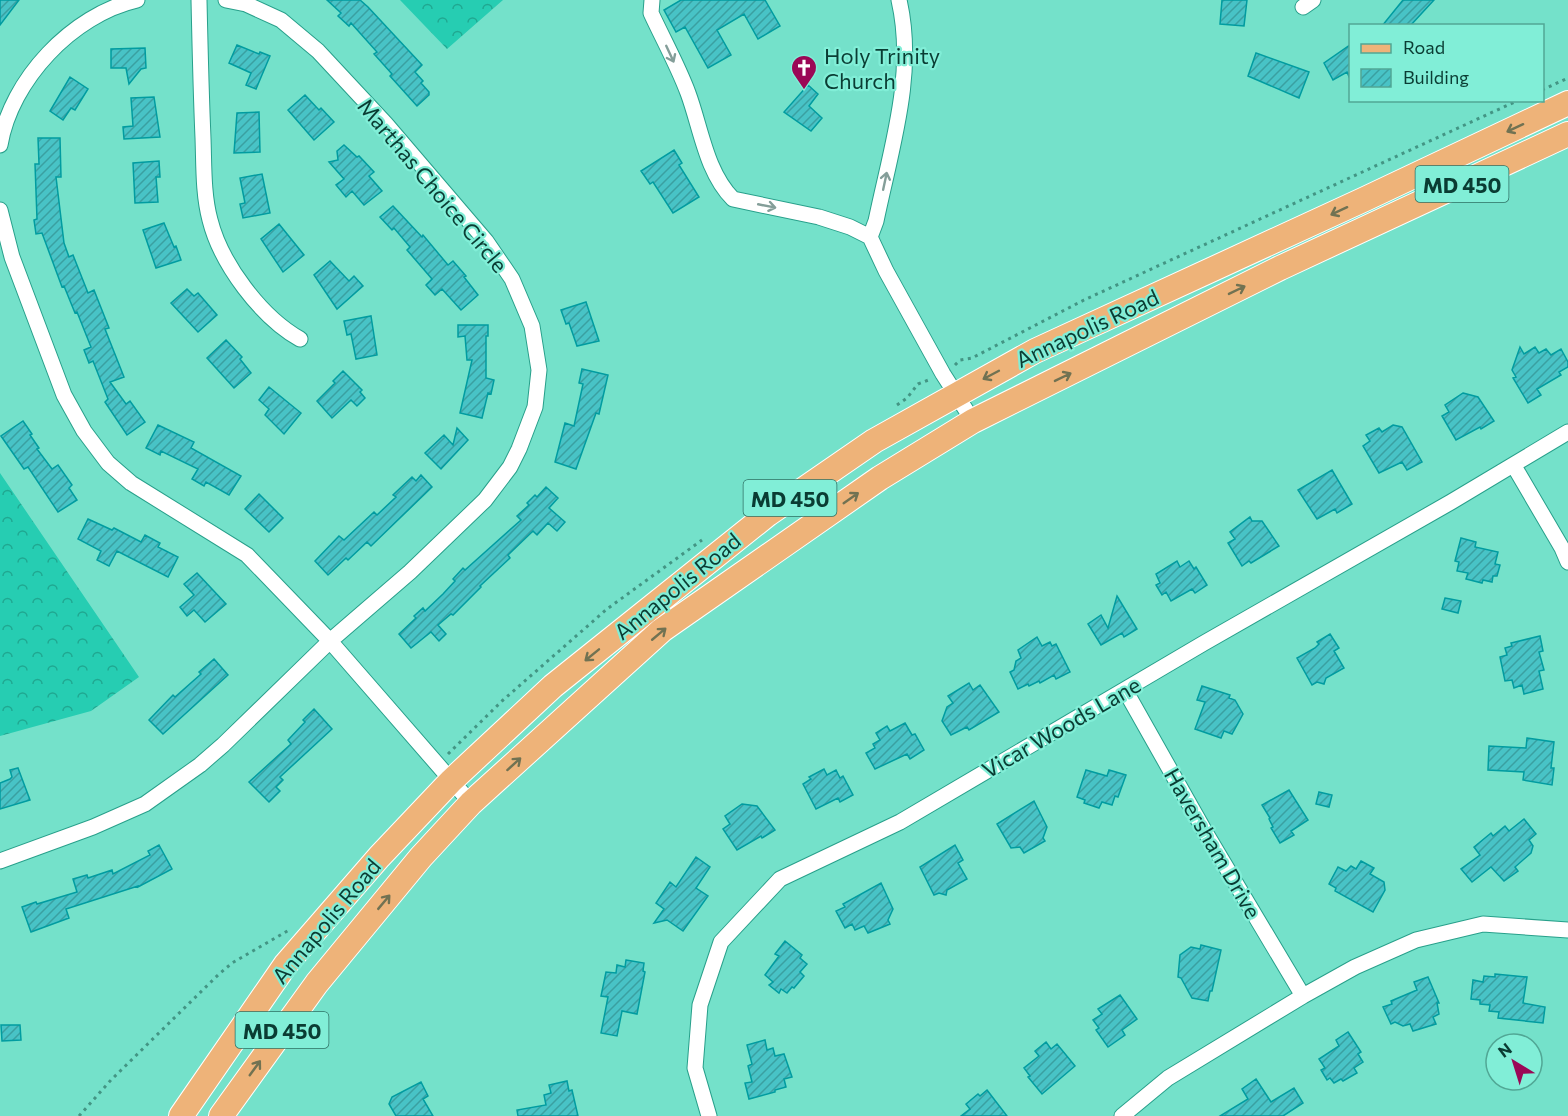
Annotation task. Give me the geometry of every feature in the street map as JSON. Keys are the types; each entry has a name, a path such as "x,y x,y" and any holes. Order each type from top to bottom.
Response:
{"main road":[{"name":"Annapolis Road","path":"181,1116 286,964 379,857 451,781 553,686 768,513 874,441 1035,351 1568,103"},
{"name":"Annapolis Road","path":"221,1116 317,982 421,857 471,803 662,630 880,478 973,421 1280,268 1568,134"}],"street":[{"path":"0,146 5,123 22,90 50,53 90,20 117,6 137,0"},
{"path":"199,0 204,167 210,221 220,247 247,289 275,321 300,339"},
{"name":"Marthas Choice Circle","path":"0,861 93,827 154,799 223,745 330,641 410,572 485,500 501,481 519,449 535,407 539,370 532,326 512,279 495,254 460,209 386,124 318,51 281,20 263,11 226,0"},
{"path":"652,0 651,13 688,91 718,183 733,199 819,217 850,227 870,237 886,271 955,394 973,421"},
{"path":"870,237 876,220 903,89 904,30 899,0"},
{"path":"0,210 12,257 63,395 95,447 117,472 131,483 247,555 330,641 471,803"},
{"name":"Vicar Woods Lane","path":"710,1116 695,1068 700,1005 721,942 780,879 900,822 1514,466 1568,432"},
{"path":"1514,466 1568,562"},
{"name":"Haversham Drive","path":"1125,690 1302,996"},
{"path":"1122,1116 1168,1078 1302,996 1355,967 1416,940 1483,924 1568,930"}],"path":[{"path":"1544,89 1568,78"}],"green space":[{"path":"400,0 503,0 447,49"},
{"path":"0,473 139,677 91,711 0,736"}],"building":[{"path":"0,0 19,0 0,25"},
{"path":"327,0 360,0 368,7 422,65 415,72 423,81 421,83 429,95 417,106 390,76 392,74 374,54 377,52 351,23 349,26 338,16 341,13"},
{"path":"681,0 765,0 780,26 758,39 744,14 717,30 731,55 708,68 685,27 676,32 664,10"},
{"path":"1222,0 1247,0 1244,26 1220,24"},
{"path":"1403,0 1434,0 1412,24 1384,24"},
{"path":"237,45 270,56 256,89 246,85 251,73 229,63"},
{"path":"1349,46 1349,77 1347,72 1333,80 1324,63"},
{"path":"145,48 146,68 141,69 129,84 126,68 111,68 111,49"},
{"path":"1256,53 1309,72 1299,98 1248,76"},
{"path":"70,77 88,89 75,110 71,108 63,120 50,111"},
{"path":"808,85 818,94 809,106 822,118 811,131 784,112"},
{"path":"305,95 334,122 314,140 288,110"},
{"path":"154,97 160,137 124,139 123,127 133,126 131,98"},
{"path":"259,112 260,152 234,153 237,113"},
{"path":"38,138 60,138 61,177 56,177 64,243 69,257 73,255 88,293 94,290 109,328 105,329 124,377 110,382 126,404 130,401 145,422 127,435 105,402 108,399 93,361 89,363 84,350 91,347 77,312 75,313 64,286 62,287 42,233 36,234 35,164 39,164"},
{"path":"344,145 357,157 359,156 374,172 369,176 382,191 364,205 352,191 346,197 336,185 344,179 329,162 338,160 337,151"},
{"path":"674,150 682,163 679,165 699,197 673,213 653,182 650,184 641,171"},
{"path":"159,161 160,177 156,177 158,202 135,203 133,163"},
{"path":"262,174 270,213 243,218 240,204 245,203 240,178"},
{"path":"393,206 422,237 423,235 448,265 453,261 466,276 464,277 478,295 461,310 442,289 435,295 426,285 432,279 407,250 410,247 394,228 392,230 380,217"},
{"path":"164,223 181,260 156,268 143,230"},
{"path":"279,224 304,255 283,272 261,239"},
{"path":"330,261 349,281 354,276 363,286 337,309 314,275"},
{"path":"187,289 194,296 198,293 217,315 198,332 171,303"},
{"path":"586,302 599,341 577,346 569,323 566,324 561,310"},
{"path":"371,316 377,355 356,359 351,334 347,335 344,321"},
{"path":"458,325 488,325 486,378 494,380 491,394 488,393 482,418 460,413 472,360 467,360 465,336 458,337"},
{"path":"226,340 242,357 240,359 251,373 234,388 207,358"},
{"path":"1520,347 1524,354 1535,347 1539,353 1546,349 1551,355 1561,349 1568,362 1568,367 1559,372 1561,375 1537,389 1541,395 1528,403 1513,378 1516,377 1512,370"},
{"path":"582,369 608,375 599,414 596,413 576,469 555,462 565,423 574,426 583,384 579,383"},
{"path":"343,371 362,390 360,392 365,398 357,406 351,400 332,418 317,401 335,383 333,381"},
{"path":"269,387 301,413 284,434 265,415 269,409 259,400"},
{"path":"1463,393 1478,397 1494,421 1456,440 1442,416 1449,412 1445,405"},
{"path":"23,421 39,448 37,449 52,469 58,465 72,485 69,488 77,500 58,512 28,467 24,469 1,436"},
{"path":"158,425 194,442 191,448 241,476 229,495 206,482 204,486 192,479 198,469 161,451 160,455 146,448"},
{"path":"1393,425 1402,427 1422,462 1407,470 1402,462 1379,473 1363,446 1370,441 1366,435 1379,428 1382,432"},
{"path":"457,428 468,440 441,469 425,453 444,435 453,445"},
{"path":"1332,470 1352,504 1337,513 1335,509 1317,519 1298,490"},
{"path":"421,475 432,487 371,546 367,542 328,575 315,561 339,536 344,540 374,512 377,515 412,477 416,481"},
{"path":"546,487 558,498 549,508 565,522 557,531 548,523 537,535 533,531 508,555 510,558 453,615 451,614 438,625 446,634 439,641 431,632 411,648 399,634 416,618 414,616 423,608 425,611 455,581 453,579 463,568 465,570 521,520 517,516 529,505 527,503 535,495 537,497"},
{"path":"259,494 283,518 269,532 245,509"},
{"path":"1250,517 1252,521 1262,521 1279,546 1242,566 1228,543 1235,539 1230,532"},
{"path":"88,519 112,530 114,528 141,542 145,535 160,543 158,547 178,557 168,577 117,551 109,566 97,560 101,551 78,539"},
{"path":"1461,538 1476,542 1475,547 1498,552 1495,564 1500,565 1497,576 1493,576 1492,582 1483,580 1482,583 1466,579 1468,573 1457,571 1459,562 1455,561"},
{"path":"1177,561 1180,567 1189,561 1194,569 1196,567 1207,585 1195,593 1192,589 1171,601 1166,592 1162,595 1156,585 1160,583 1156,574"},
{"path":"197,573 226,604 205,622 194,610 187,616 180,607 194,595 184,584"},
{"path":"1117,596 1137,629 1124,637 1122,633 1101,645 1088,624 1101,615 1108,628"},
{"path":"1445,598 1461,601 1458,613 1442,609"},
{"path":"1330,634 1339,648 1334,651 1344,668 1326,678 1324,684 1317,682 1312,685 1297,658 1315,648 1319,644 1317,642"},
{"path":"1540,636 1543,651 1539,652 1544,670 1539,671 1543,689 1524,694 1522,685 1514,688 1512,680 1505,681 1500,657 1507,655 1505,648 1512,646 1511,643"},
{"path":"1037,637 1042,646 1050,642 1052,646 1056,644 1070,672 1056,679 1054,675 1040,683 1039,681 1029,686 1028,684 1018,689 1010,672 1014,670 1016,661 1021,658 1018,650"},
{"path":"214,659 228,675 163,734 149,720 173,695 175,697 201,674 199,672"},
{"path":"969,683 973,690 980,685 999,712 969,730 967,727 951,735 942,721 947,707 953,703 948,696"},
{"path":"1202,686 1230,695 1229,698 1235,700 1243,714 1232,734 1224,731 1221,738 1195,729 1205,702 1197,700"},
{"path":"314,709 332,729 280,777 283,780 276,787 280,791 269,802 249,782 291,744 288,740"},
{"path":"905,723 912,735 915,734 924,750 910,759 907,754 875,769 866,753 875,748 873,744 880,740 876,733 887,726 890,731"},
{"path":"1527,738 1554,742 1552,785 1523,780 1524,772 1488,770 1489,746 1526,748"},
{"path":"18,768 30,800 0,809 0,783 12,777 10,770"},
{"path":"824,769 827,775 836,770 840,778 843,776 853,795 840,802 838,798 816,809 803,784 811,779 809,777"},
{"path":"1086,770 1107,776 1109,770 1126,775 1118,797 1115,796 1112,805 1102,802 1099,808 1084,803 1085,800 1077,797"},
{"path":"1289,790 1308,820 1291,831 1294,835 1280,843 1262,805"},
{"path":"1319,792 1332,795 1329,807 1316,804"},
{"path":"1034,801 1047,827 1043,838 1045,841 1024,853 1020,847 1011,848 997,824"},
{"path":"742,804 757,806 775,830 737,850 723,829 730,824 725,816"},
{"path":"1524,819 1536,834 1529,840 1533,846 1531,853 1515,867 1518,871 1504,881 1491,867 1472,882 1461,869 1480,855 1474,847 1491,833 1493,836 1505,826 1509,831"},
{"path":"159,845 172,869 138,887 66,909 69,918 31,932 22,907 77,892 73,879 87,875 88,878 112,870 113,874 150,855 148,851"},
{"path":"955,845 963,860 958,863 967,879 947,890 946,895 939,893 934,895 920,867"},
{"path":"696,857 710,867 696,888 708,896 683,931 667,920 654,923 664,909 656,903 670,882 676,887"},
{"path":"1361,861 1374,868 1370,874 1384,882 1385,890 1373,912 1335,891 1336,888 1329,884 1338,867 1346,871 1351,866 1356,869"},
{"path":"881,883 893,909 888,920 890,924 868,933 864,926 855,930 852,924 845,928 836,911 845,907 843,904"},
{"path":"785,941 802,955 800,958 807,964 800,972 804,976 794,988 792,987 787,993 781,989 779,993 769,985 773,982 765,975 779,956 775,954"},
{"path":"1201,945 1221,950 1208,1001 1192,998 1181,978 1178,977 1180,955 1191,947 1200,949"},
{"path":"626,960 644,963 643,971 645,972 637,1014 622,1011 617,1036 601,1033 608,997 601,996 606,972 616,973 617,965 625,967"},
{"path":"1495,974 1527,977 1523,1003 1545,1007 1543,1023 1498,1018 1499,1012 1489,1011 1490,1005 1480,1004 1480,1000 1471,999 1473,980 1483,982 1484,976 1495,977"},
{"path":"1428,977 1439,1003 1437,1003 1439,1014 1433,1017 1436,1024 1413,1031 1410,1024 1403,1026 1395,1022 1391,1024 1383,1007 1417,990 1414,982"},
{"path":"1120,995 1137,1019 1122,1030 1125,1035 1108,1047 1096,1030 1099,1028 1093,1020 1102,1014 1098,1009"},
{"path":"1,1025 20,1025 21,1040 2,1041"},
{"path":"1348,1032 1361,1052 1358,1054 1363,1062 1354,1068 1357,1073 1334,1083 1330,1078 1327,1080 1321,1070 1325,1068 1319,1059 1339,1046 1336,1040"},
{"path":"765,1040 767,1050 773,1048 775,1056 784,1054 792,1077 784,1079 786,1087 749,1099 745,1083 752,1082 748,1066 752,1064 747,1045"},
{"path":"1046,1042 1051,1049 1057,1044 1075,1066 1042,1094 1028,1077 1030,1076 1024,1068 1039,1056 1035,1051"},
{"path":"1256,1079 1271,1102 1294,1088 1303,1103 1283,1116 1220,1116 1248,1099 1242,1089"},
{"path":"567,1081 569,1091 572,1090 578,1116 518,1116 517,1110 546,1105 544,1095 551,1093 549,1085"},
{"path":"421,1082 428,1096 423,1099 433,1116 396,1116 389,1104 392,1097"},
{"path":"987,1090 1007,1116 961,1116 970,1109 966,1104"}],"place":[{"name":"Holy Trinity Church","path":"804,91"}]}
